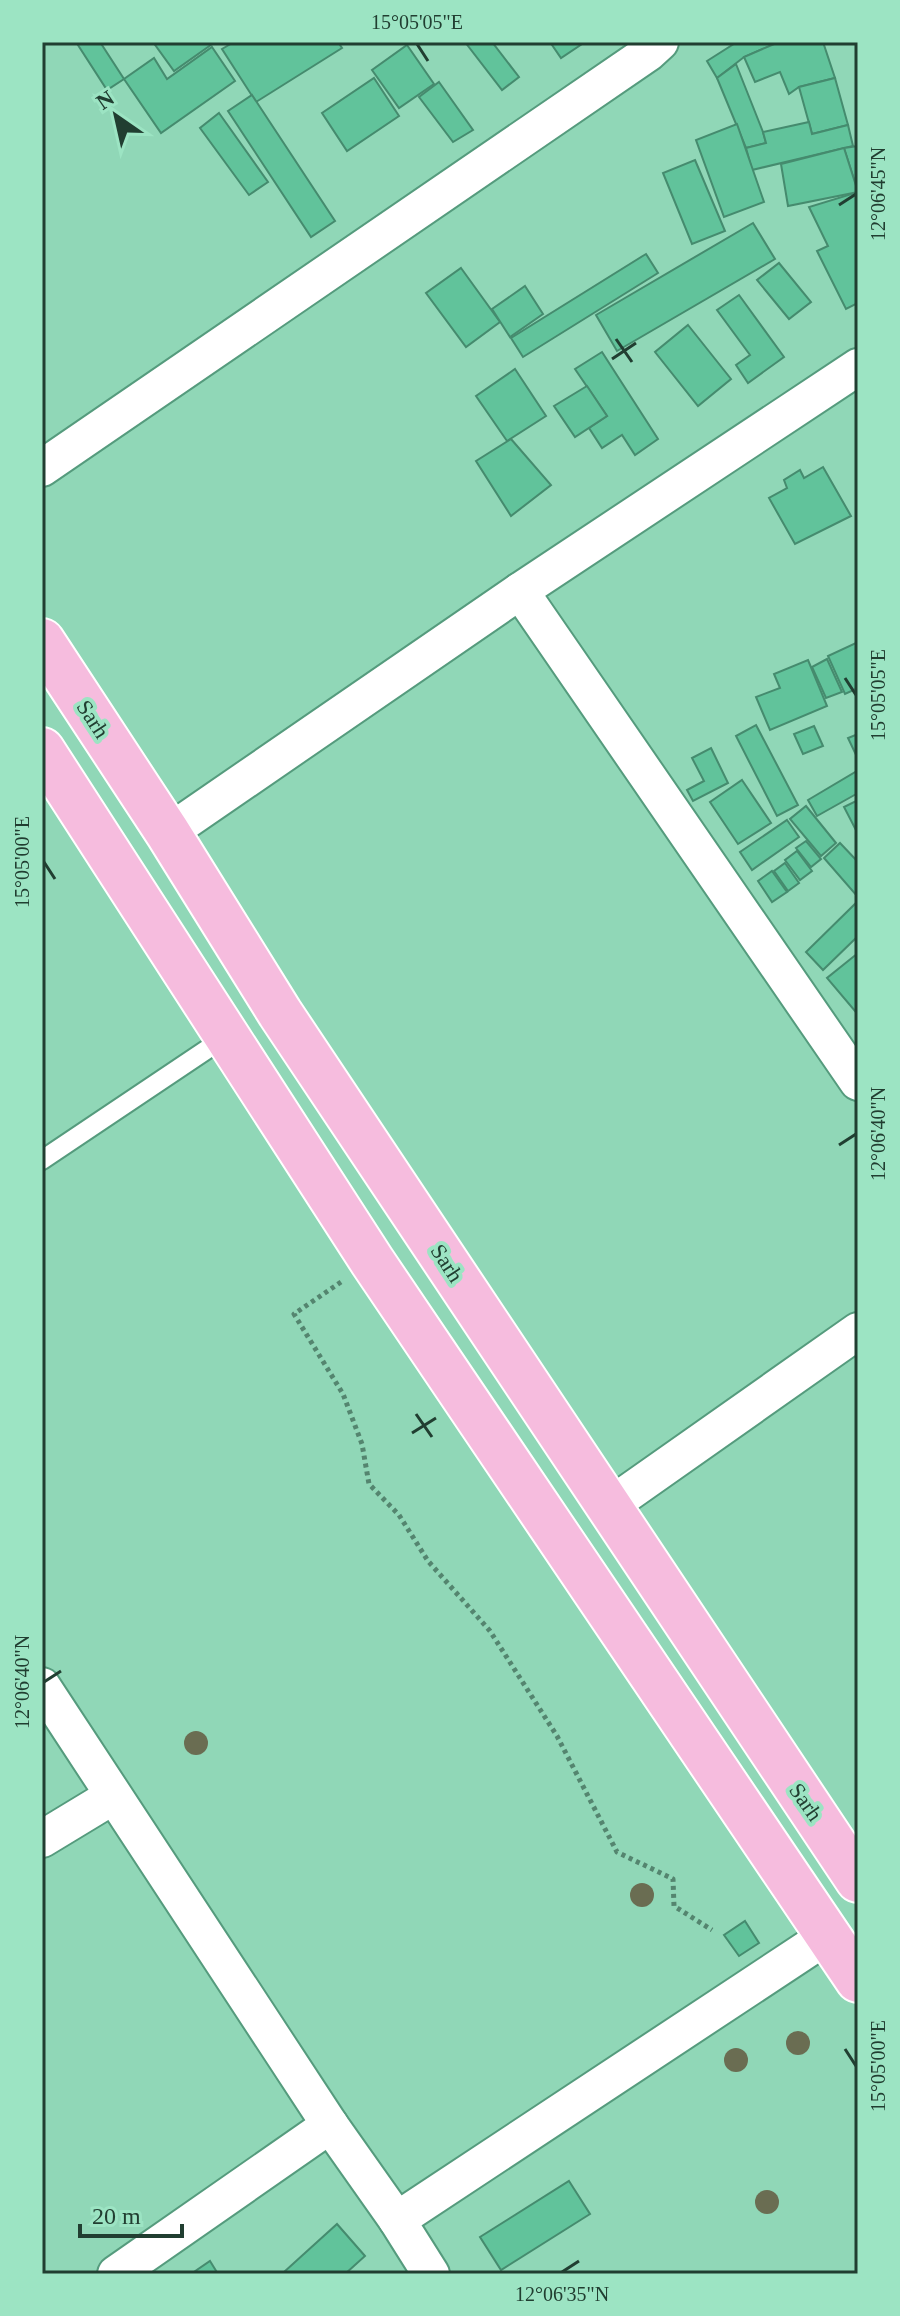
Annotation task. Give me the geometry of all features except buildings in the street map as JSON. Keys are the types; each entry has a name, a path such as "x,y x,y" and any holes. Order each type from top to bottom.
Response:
{"highway":[{"name":"Sarh","path":"42,641 168,833 280,1013 858,1880"},
{"path":"42,750 372,1261 858,1980"}],"street":[{"path":"42,468 660,42"},
{"path":"168,833 520,591 858,367"},
{"path":"520,591 858,1082"},
{"path":"608,1507 858,1331"},
{"path":"42,1686 431,2274"},
{"path":"42,1839 113,1796"},
{"path":"397,2220 827,1936"},
{"path":"116,2274 330,2125"}],"lane":[{"path":"42,1160 227,1036"}],"path":[{"path":"372,1261 294,1314 343,1394 362,1444 369,1484 399,1515 428,1561 490,1631 557,1736 617,1852 673,1879 674,1906 712,1930"}]}
